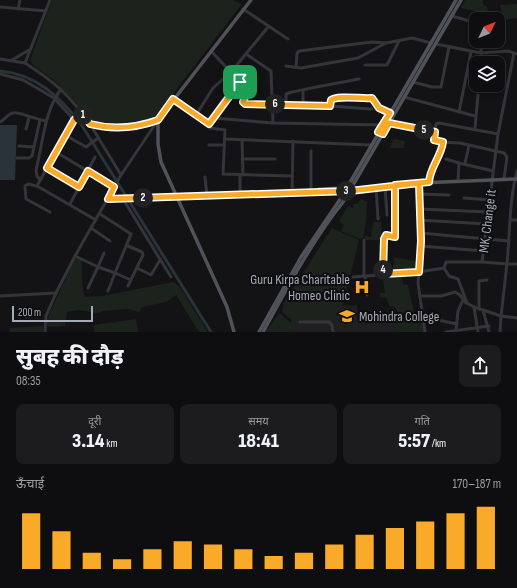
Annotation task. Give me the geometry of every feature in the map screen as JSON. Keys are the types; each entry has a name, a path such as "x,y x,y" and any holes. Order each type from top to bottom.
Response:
{"main road":[{"path":"259,332 308,250 349,189 383,134 434,44 456,0"},
{"path":"349,189 378,132 461,0"},
{"path":"234,332 227,307 161,162 158,144 158,120 250,1"},
{"path":"378,132 383,134"},
{"path":"176,196 292,192 429,182 516,179"},
{"path":"292,192 349,189"},
{"path":"263,332 308,250"}],"street":[{"path":"18,8 20,0"},
{"path":"25,63 50,0"},
{"path":"245,0 250,1"},
{"path":"0,8 18,8 46,12"},
{"path":"243,9 288,39"},
{"path":"452,16 469,21"},
{"path":"196,115 214,88 231,72 268,27"},
{"path":"296,68 297,53 299,51 372,42 386,43 417,39 481,54 508,52 516,53"},
{"path":"365,65 387,65 399,41"},
{"path":"286,66 296,68 308,67 358,58 386,43"},
{"path":"413,82 432,87 441,87 449,47"},
{"path":"481,48 481,54"},
{"path":"10,61 30,50"},
{"path":"211,51 248,90 244,104 303,104 370,109"},
{"path":"459,112 470,52"},
{"name":"MK, Change it","path":"482,262 498,134 516,53"},
{"path":"246,54 271,71 273,123"},
{"path":"0,60 25,63 50,78 60,91 82,113 121,175"},
{"path":"0,74 23,80 55,97 74,120"},
{"path":"286,104 288,92 359,79"},
{"path":"209,124 240,82"},
{"path":"303,90 303,104"},
{"path":"40,180 37,176 36,170 46,121 55,97 60,91"},
{"path":"475,128 478,95"},
{"path":"330,106 331,100 335,97 350,97 354,99 372,98 377,108 390,113"},
{"path":"404,97 475,116"},
{"path":"173,99 209,124 210,128 225,130 223,174 292,176"},
{"path":"0,122 14,112 22,113 29,118 46,121"},
{"path":"37,186 74,120 82,113"},
{"path":"26,129 29,118"},
{"path":"214,118 273,123 383,125"},
{"path":"17,158 30,158 40,120"},
{"path":"90,124 120,128 158,120"},
{"path":"45,332 46,316 75,256 121,175 158,120"},
{"path":"498,134 475,128 439,122 436,124 434,140 496,150 504,153 507,156 504,179"},
{"path":"389,123 435,132"},
{"path":"65,135 87,147 98,138"},
{"path":"225,139 371,144"},
{"path":"240,193 242,140"},
{"path":"292,192 293,141"},
{"path":"429,182 430,172 441,154 443,142"},
{"path":"209,145 224,145"},
{"path":"19,146 33,147"},
{"path":"465,163 469,146"},
{"path":"311,151 311,190"},
{"path":"56,152 114,187"},
{"path":"70,204 95,157"},
{"path":"242,159 275,159"},
{"path":"446,160 493,170"},
{"path":"458,181 459,163"},
{"path":"47,168 79,187"},
{"path":"517,171 512,194 507,264 517,264"},
{"path":"205,177 207,195"},
{"path":"419,183 419,272 420,296 425,332"},
{"path":"50,212 25,198 25,186 28,184 37,186 96,220"},
{"path":"383,274 384,237 386,235 395,237 395,185"},
{"path":"376,186 378,219"},
{"path":"385,186 387,215"},
{"path":"512,194 517,193"},
{"path":"419,194 449,195"},
{"path":"108,199 176,196"},
{"path":"464,198 490,200"},
{"path":"123,199 171,277"},
{"path":"419,209 488,212"},
{"path":"100,214 130,232 132,236 108,291"},
{"path":"419,220 486,224"},
{"path":"511,220 517,220"},
{"path":"91,228 110,241"},
{"path":"420,233 509,240"},
{"path":"364,240 367,295"},
{"path":"128,246 142,253 137,268 128,286"},
{"path":"420,246 484,250"},
{"path":"88,288 104,253"},
{"path":"75,256 131,280"},
{"path":"137,268 152,275 160,260"},
{"name":"MK, Change it","path":"444,268 446,262 507,264 500,332"},
{"path":"353,277 419,272 444,268 449,276 458,278 467,303"},
{"path":"478,309 479,281 487,280"},
{"path":"420,296 441,296 455,292 460,295 462,300 478,309 501,316 517,318"},
{"path":"0,296 56,293"},
{"path":"456,330 458,311 462,300"},
{"path":"474,307 478,332"},
{"path":"483,310 489,326 489,332"},
{"path":"433,319 457,324"},
{"path":"300,322 329,322 332,325 333,332"},
{"path":"446,332 489,326"}],"shaded area":[{"path":"52,0 233,0 242,4 152,121 121,127 98,126 55,81 33,65 30,60"},
{"path":"465,0 483,0 483,4 487,7 488,12 479,12 461,8"},
{"path":"517,4 517,18 505,20 505,12 501,12 500,5"},
{"path":"0,125 17,125 15,180 0,180"},
{"path":"393,139 405,141 404,148 390,148"},
{"path":"361,199 367,202 367,211 363,238 359,239 341,231 344,225 339,221 348,206 353,208 354,204 357,204"},
{"path":"373,222 381,222 382,240 365,240 365,236 371,237"},
{"path":"332,228 359,240 343,304 331,324 295,323 282,312 283,304"},
{"path":"76,257 82,260 82,283 85,297 102,296 173,282 179,286 208,332 199,332 176,295 166,302 142,307 139,312 127,309 103,311 98,313 78,310 67,312 65,326 50,327 46,325 50,312"},
{"path":"394,257 419,262 418,270 393,272"},
{"path":"402,276 403,284 408,285 414,313 398,314 395,307 390,306 386,298 380,297 380,293 385,293 383,279"},
{"name":"Mohindra College","path":"357,305 358,313 390,313 408,319 411,332 284,332 300,308"},
{"path":"280,313 293,325 291,332 265,332"},
{"path":"136,319 138,332 94,332 94,325"},
{"path":"422,319 425,332 395,332 396,320"},
{"path":"43,326 43,332 10,332 9,328"}],"waterway":[{"path":"0,71 13,73 36,82 56,96 73,114 81,124 211,332"}],"tunnel":[{"path":"370,109 376,109"}],"place":[{"name":"Guru Kirpa Charitable Homeo Clinic","path":"362,287"},
{"name":"Mohindra College","path":"347,316"}],"route":[{"path":"240,82 209,124 173,99 158,120 135,126 120,128 99,127 90,124 82,113 74,120 47,168 79,187 88,171 114,187 108,199 350,191 376,186 419,183 419,220 421,241 419,272 383,274 384,239 386,235 395,237 395,185 419,183 429,182 430,172 442,153 443,142 437,142 434,140 435,132 389,123 383,134 378,132 390,113 374,104 372,98 354,99 350,97 335,97 331,100 330,106 303,104 244,104 243,102 248,90 240,82"}]}
